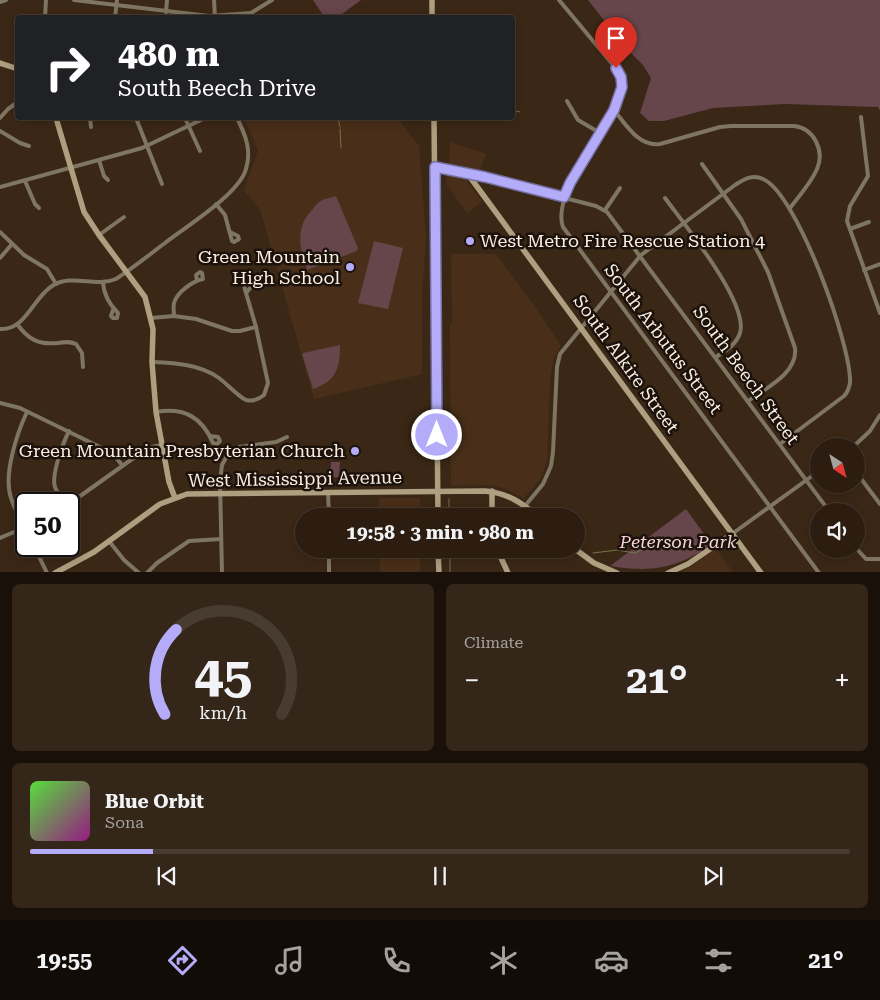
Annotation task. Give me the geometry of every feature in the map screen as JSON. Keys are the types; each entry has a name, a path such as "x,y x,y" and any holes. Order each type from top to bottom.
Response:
{"street":[{"path":"0,2 6,0"},
{"path":"45,15 46,0"},
{"path":"74,0 195,15"},
{"path":"115,15 117,0"},
{"path":"166,12 168,0"},
{"path":"214,0 215,15"},
{"path":"233,15 251,13 272,0"},
{"path":"432,0 432,15"},
{"name":"South Arbutus Street","path":"559,0 619,74 622,87 614,110 570,183 564,197 561,218 563,227 819,572"},
{"path":"0,63 15,68"},
{"path":"567,101 578,120 600,133"},
{"path":"0,118 15,104"},
{"path":"614,110 641,140 654,145 727,126 794,126 805,129 816,140 819,162 814,174 790,208"},
{"path":"861,117 868,176 849,209 847,221 880,313"},
{"path":"57,120 84,212 144,297 151,318 156,412 174,498"},
{"path":"90,120 91,127"},
{"path":"137,120 162,184"},
{"path":"186,120 200,151"},
{"path":"0,187 148,146 200,120"},
{"path":"0,329 10,328 27,316 40,296 56,284 74,280 104,283 116,279 216,204 234,188 246,170 249,152 238,120"},
{"path":"434,120 438,508"},
{"path":"0,132 28,146"},
{"path":"99,160 104,176 108,180"},
{"path":"702,164 740,216 768,272 796,351 794,361 789,369 748,400"},
{"path":"435,167 564,197 605,210 620,188"},
{"name":"South Alkire Street","path":"466,173 761,572"},
{"path":"525,506 543,484 550,471 553,452 558,360 562,350 640,255 745,179 759,178 772,185 790,208 814,257 840,331 850,374 849,389 838,401 780,444"},
{"path":"25,181 35,204 39,208"},
{"path":"666,198 719,273 740,320 740,331 737,340 716,357"},
{"path":"216,204 225,216 230,232"},
{"name":"South Beech Street","path":"605,210 823,503"},
{"path":"99,235 124,217"},
{"path":"850,229 869,222"},
{"path":"0,232 27,257 47,269 56,284"},
{"path":"0,258 12,244"},
{"path":"864,270 880,264"},
{"path":"174,316 174,302 179,294 196,280"},
{"path":"104,283 106,296 113,310"},
{"path":"152,362 173,363 202,369 216,376 245,400 256,400 264,395 268,387 256,327 246,293"},
{"path":"151,318 174,316 196,318 232,331 256,327"},
{"path":"17,324 26,336 38,342 48,344 67,342 76,344 82,353 83,367"},
{"path":"0,402 10,404 109,451 122,465"},
{"path":"156,412 176,410 186,413 199,421 210,436"},
{"path":"15,508 11,501 8,479 20,430 27,412"},
{"path":"863,438 880,415"},
{"path":"876,422 880,427"},
{"path":"58,492 54,482 68,431"},
{"path":"222,572 221,469 225,460 231,452 239,447 276,442 287,437"},
{"path":"80,495 148,448 162,445"},
{"path":"668,572 688,564 810,478"},
{"path":"865,484 880,504"},
{"path":"492,508 492,491 510,497 527,508"},
{"name":"West Mississippi Avenue","path":"55,572 87,556 155,508 174,498 193,493 492,491"},
{"path":"328,493 329,508"},
{"path":"0,538 15,532"},
{"path":"147,572 189,540 221,539"},
{"path":"109,541 124,560 139,572"},
{"path":"40,557 47,572"},
{"path":"585,557 594,564 617,572"},
{"path":"329,558 329,572"},
{"path":"438,558 439,572"},
{"path":"502,558 508,572"},
{"path":"865,558 880,559"}],"shaded area":[{"name":"Green Mountain High School","path":"245,120 399,120 419,146 426,236 422,297 422,374 314,399 260,209 244,191 258,150"},
{"path":"450,142 486,154 480,170 449,163"},
{"path":"446,174 465,178 482,202 467,213 447,185"},
{"path":"451,254 496,254 561,346 554,358 550,379 547,461 540,480 524,498 501,487 488,485 451,486"},
{"path":"379,498 420,498 420,508 379,508"},
{"path":"716,549 733,572 678,572 686,569"},
{"path":"380,558 420,558 420,572 380,572"}],"green space":[{"path":"313,0 361,0 341,15 323,15"},
{"path":"588,0 880,0 880,111 878,107 785,104 713,108 664,121 649,121 640,113 651,78 643,65 627,49 612,59 607,52 620,42 619,39"},
{"path":"336,196 358,248 357,251 307,270 300,238 303,223 319,202"},
{"path":"374,241 403,248 388,309 358,303"},
{"path":"340,345 338,367 332,378 313,389 302,354"},
{"path":"331,462 340,462 339,477 330,478"},
{"name":"Peterson Park","path":"686,509 712,545 687,559 664,567 639,569 610,566"}],"waterway":[{"path":"515,111 520,112"},
{"path":"338,120 340,127"},
{"path":"340,129 341,148"},
{"path":"449,499 449,508"},
{"path":"593,553 617,550 635,553 655,543"},
{"path":"450,558 450,572"}],"place":[{"name":"West Metro Fire Rescue Station 4","path":"470,241"},
{"name":"Green Mountain High School","path":"350,267"},
{"name":"Green Mountain Presbyterian Church","path":"355,451"}],"route":[{"path":"437,435 435,167 485,177 564,197 570,183 614,110 622,87 621,77 616,68"}]}
